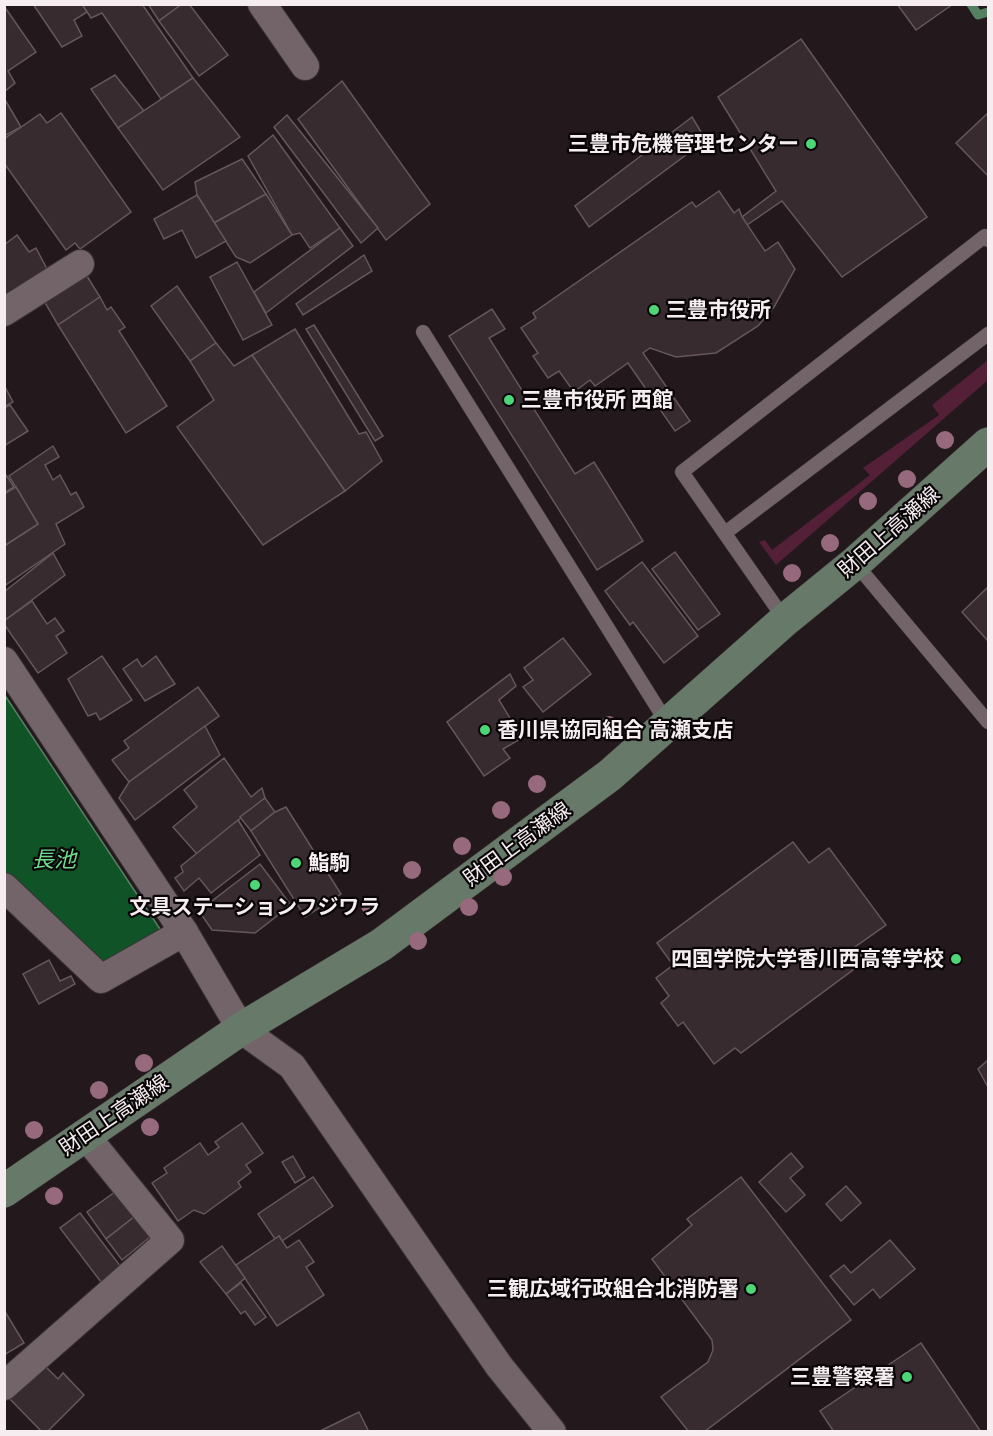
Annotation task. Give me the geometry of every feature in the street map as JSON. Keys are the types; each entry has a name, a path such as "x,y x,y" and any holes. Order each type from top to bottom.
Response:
{"main road":[{"name":"財田上高瀬線","path":"4,1191 241,1029 381,945 610,776 988,444"}],"street":[{"path":"262,4 305,66"},
{"path":"4,312 80,264"},
{"path":"4,661 184,932 241,1029 292,1066 499,1366 552,1431"},
{"path":"4,887 100,979 184,932"},
{"path":"4,1386 170,1240 85,1135"}],"lane":[{"path":"785,620 682,472 985,236 988,240"},
{"path":"423,332 669,725"},
{"path":"726,533 988,334"},
{"path":"855,563 988,722"}],"shaded area":[{"path":"988,360 988,380 776,565 759,542 765,540 772,550 870,475 863,468 939,415 932,405"}],"water":[{"name":"長池","path":"4,694 162,932 98,970 5,879"}],"building":[{"path":"33,4 82,4 87,12 74,20 82,36 62,47"},
{"path":"82,4 142,4 193,78 161,99 102,13 91,18"},
{"path":"148,4 182,4 159,21"},
{"path":"182,4 189,4 228,55 199,76 159,21"},
{"path":"897,4 953,4 916,30"},
{"path":"4,6 36,52 8,71 15,83 4,92"},
{"name":"三豊市危機管理センター","path":"801,39 927,217 842,277 782,201 747,225 742,217 776,191 718,97"},
{"path":"115,75 144,111 118,128 91,89"},
{"path":"193,78 240,137 163,190 118,128"},
{"path":"342,81 430,204 386,240 298,119"},
{"path":"4,98 21,127 4,136"},
{"path":"61,113 131,212 80,249 75,243 66,250 4,163 4,139 40,114 47,123"},
{"path":"988,113 988,176 956,143"},
{"path":"287,115 378,228 361,243 274,127"},
{"path":"692,117 706,140 589,227 575,206"},
{"path":"273,135 340,228 310,248 300,233 292,235 248,156"},
{"path":"242,159 266,194 214,223 197,195 195,182"},
{"name":"三豊市役所","path":"719,191 734,213 739,209 765,251 778,242 795,269 774,307 758,326 716,353 676,357 650,348 643,353 690,421 675,431 628,363 595,386 590,380 574,392 559,371 548,378 533,356 538,353 521,328 536,318 533,313 692,202 696,207"},
{"path":"266,194 292,235 250,263 236,257 214,223"},
{"path":"197,195 226,241 196,258 182,230 164,239 154,219"},
{"path":"340,228 353,246 266,313 254,292"},
{"path":"17,235 29,252 36,248 47,269 4,298 4,245"},
{"path":"364,255 372,271 303,315 296,304"},
{"path":"237,262 272,325 243,340 210,277"},
{"path":"85,273 100,297 58,325 44,301"},
{"path":"177,286 216,343 190,361 151,306"},
{"path":"100,297 107,310 111,307 125,327 119,331 167,406 126,433 58,325"},
{"name":"三豊市役所 西館","path":"492,309 505,329 489,338 575,474 594,462 643,541 597,570 449,336"},
{"path":"314,325 383,436 375,441 306,329"},
{"path":"295,329 359,434 366,432 382,461 345,491 252,355"},
{"path":"216,343 234,366 252,355 345,491 263,545 177,427 214,400 190,361"},
{"path":"4,385 13,402 4,407"},
{"path":"10,405 28,431 4,446 4,408"},
{"path":"53,446 59,457 45,465 53,480 60,475 71,495 76,492 84,507 56,524 65,544 4,586 4,546 38,524 9,476"},
{"path":"4,472 14,487 4,493"},
{"path":"16,487 38,524 4,546 4,494"},
{"path":"675,552 720,614 698,630 652,569"},
{"path":"53,553 65,575 4,621 4,592"},
{"path":"642,562 698,636 664,663 633,622 630,625 605,591"},
{"path":"988,587 988,641 962,612"},
{"path":"32,601 47,624 55,618 64,631 56,636 67,653 38,673 4,624 4,621"},
{"path":"563,638 591,674 543,712 523,687 533,680 524,668"},
{"path":"102,656 132,700 100,720 96,713 88,716 68,679"},
{"path":"156,656 175,684 145,701 123,669 137,659 142,667"},
{"name":"香川県協同組合 高瀬支店","path":"510,674 516,686 499,700 522,738 503,749 510,758 484,776 447,722"},
{"path":"198,687 219,716 129,782 112,760 129,748 124,741"},
{"path":"205,726 220,755 135,820 119,798 129,782"},
{"path":"224,758 251,797 262,788 265,798 197,854 173,827 197,807 184,790"},
{"path":"265,798 275,812 251,831 240,817"},
{"name":"鮨駒","path":"286,807 341,894 305,917 251,831 275,812"},
{"path":"238,820 260,855 211,893 199,878 184,891 175,878 183,872 181,866"},
{"path":"793,842 809,863 829,848 886,925 855,947 865,961 741,1053 735,1048 714,1064 683,1022 678,1026 661,1003 669,996 656,978 673,965 657,943"},
{"name":"文具ステーションフジワラ","path":"260,864 291,905 255,933 212,930 199,911"},
{"path":"49,960 60,981 71,976 75,984 39,1004 23,974"},
{"path":"988,1060 988,1087 978,1069"},
{"path":"242,1123 263,1153 246,1165 251,1172 238,1182 241,1187 204,1214 194,1210 178,1221 152,1183 167,1173 164,1168 200,1143 208,1155 219,1147 215,1142"},
{"path":"791,1153 803,1167 790,1178 805,1195 786,1212 759,1182"},
{"path":"293,1156 305,1177 295,1183 282,1162"},
{"path":"313,1177 333,1206 282,1241 279,1236 275,1239 258,1214"},
{"name":"三観広域行政組合北消防署","path":"741,1177 851,1320 704,1432 689,1432 661,1397 708,1362 713,1350 712,1340 652,1259 692,1225 687,1219"},
{"path":"846,1186 861,1203 841,1221 826,1204"},
{"path":"115,1192 134,1217 106,1239 87,1212"},
{"path":"80,1213 121,1267 101,1282 60,1228"},
{"path":"134,1217 150,1237 122,1260 106,1239"},
{"path":"279,1236 287,1248 299,1240 314,1262 306,1267 324,1295 277,1326 236,1265"},
{"path":"890,1240 915,1269 880,1298 873,1289 854,1305 830,1276 844,1265 851,1273"},
{"path":"222,1246 245,1278 226,1294 200,1262"},
{"path":"241,1283 266,1317 255,1325 245,1311 241,1314 226,1294"},
{"path":"4,1310 24,1343 4,1355"},
{"name":"三豊警察署","path":"921,1343 981,1432 834,1432 820,1411"},
{"path":"45,1366 58,1379 63,1373 84,1395 47,1432 42,1432 10,1399"},
{"path":"359,1412 369,1432 318,1432"}],"waterway":[{"path":"971,4 978,15 988,12"}],"place":[{"name":"三豊市危機管理センター","path":"811,144"},
{"name":"三豊市役所","path":"654,310"},
{"name":"三豊市役所 西館","path":"509,400"},
{"name":"香川県協同組合 高瀬支店","path":"485,730"},
{"name":"鮨駒","path":"296,863"},
{"name":"文具ステーションフジワラ","path":"255,885"},
{"name":"四国学院大学香川西高等学校","path":"956,959"},
{"name":"三観広域行政組合北消防署","path":"751,1289"},
{"name":"三豊警察署","path":"907,1377"}]}
